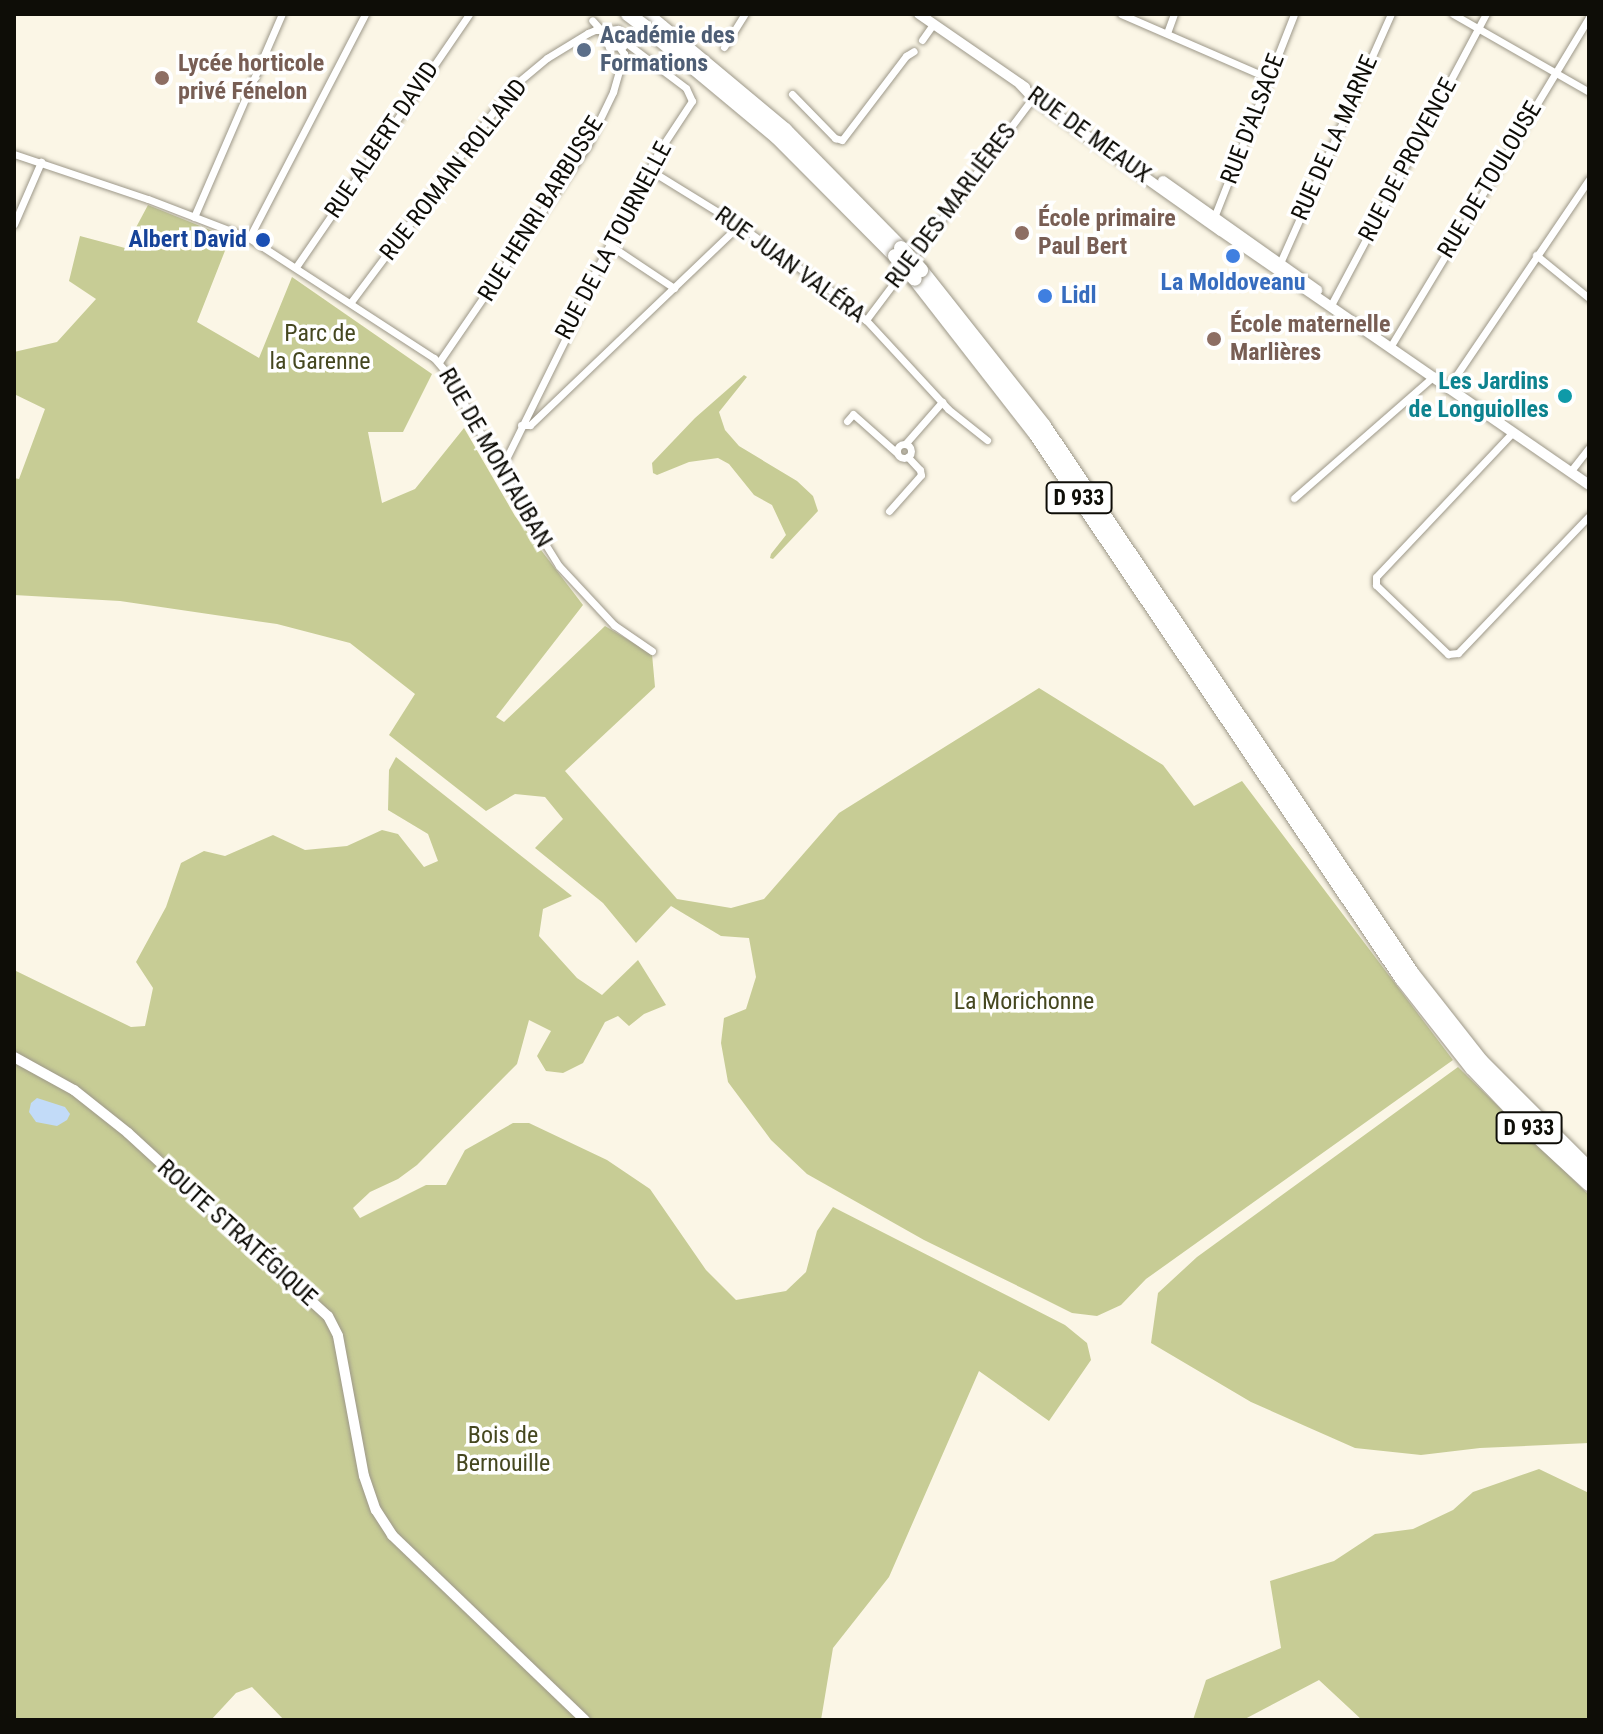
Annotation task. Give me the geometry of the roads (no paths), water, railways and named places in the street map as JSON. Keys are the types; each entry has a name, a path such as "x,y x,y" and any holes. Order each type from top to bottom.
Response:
{"highway":[{"name":"D 933","path":"630,14 648,20 777,137 918,274 1029,424 1373,937 1536,1135 1589,1184"},
{"name":"D 933","path":"1477,1064 1589,1169"}],"main road":[{"name":"RUE DE MEAUX","path":"919,14 1589,485"},
{"name":"RUE DE MEAUX","path":"1166,188 1190,200 1213,221 1280,263 1331,304 1392,344 1433,376"},
{"name":"ROUTE STRATÉGIQUE","path":"14,1057 74,1090 128,1133 328,1316 338,1336 364,1476 376,1510 392,1535 585,1720"}],"street":[{"path":"194,217 282,14"},
{"path":"249,238 365,14"},
{"name":"RUE ALBERT DAVID","path":"296,267 469,14"},
{"path":"588,17 605,32 609,47 622,45 621,30 630,14"},
{"path":"1121,14 1268,78"},
{"path":"1167,33 1174,14"},
{"name":"RUE D'ALSACE","path":"1213,221 1294,14"},
{"name":"RUE DE LA MARNE","path":"1280,263 1391,14"},
{"path":"1453,14 1589,92"},
{"name":"RUE DE PROVENCE","path":"1331,304 1486,14"},
{"path":"724,47 742,15"},
{"path":"588,17 588,33"},
{"name":"RUE DE TOULOUSE","path":"1392,344 1589,17"},
{"path":"922,40 933,24"},
{"name":"RUE ROMAIN ROLLAND","path":"351,302 511,88 547,58 588,33 621,30"},
{"name":"RUE DE LA TOURNELLE","path":"497,464 506,459 611,246 692,96 622,45"},
{"name":"RUE HENRI BARBUSSE","path":"439,362 588,144 613,92 624,54 622,45"},
{"path":"792,94 835,138 842,140 906,56 914,51"},
{"name":"RUE DES MARLIÈRES","path":"866,320 1035,95"},
{"name":"RUE DE MONTAUBAN","path":"14,154 249,238 439,362 559,566 614,625 652,651"},
{"path":"14,224 41,162"},
{"name":"RUE JUAN VALÉRA","path":"650,170 739,225 866,320 942,402 987,440"},
{"path":"1449,387 1589,179"},
{"path":"521,425 530,425 739,225"},
{"path":"611,246 674,288"},
{"path":"1536,255 1589,298"},
{"path":"1294,498 1433,376"},
{"path":"896,452 899,445 906,443 942,402"},
{"path":"847,421 853,414 920,470 921,475 889,511"},
{"path":"1513,432 1376,577 1376,585 1448,654 1458,653 1589,516"},
{"path":"906,443 911,451 908,457"},
{"path":"1570,472 1589,448"}],"water":[{"path":"37,1098 65,1107 70,1114 67,1120 57,1126 36,1122 29,1112 31,1103"}],"place":[{"name":"Académie des Formations","path":"584,50"},
{"name":"Lycée horticole privé Fénelon","path":"162,78"},
{"name":"École primaire Paul Bert","path":"1022,233"},
{"name":"Albert David","path":"263,240"},
{"name":"La Moldoveanu","path":"1233,256"},
{"name":"Lidl","path":"1045,296"},
{"name":"École maternelle Marlières","path":"1214,339"},
{"name":"Les Jardins de Longuiolles","path":"1565,396"}],"park label":[{"name":"Parc de la Garenne","path":"320,348"},
{"name":"La Morichonne","path":"1024,1002"},
{"name":"Bois de Bernouille","path":"503,1450"}]}
